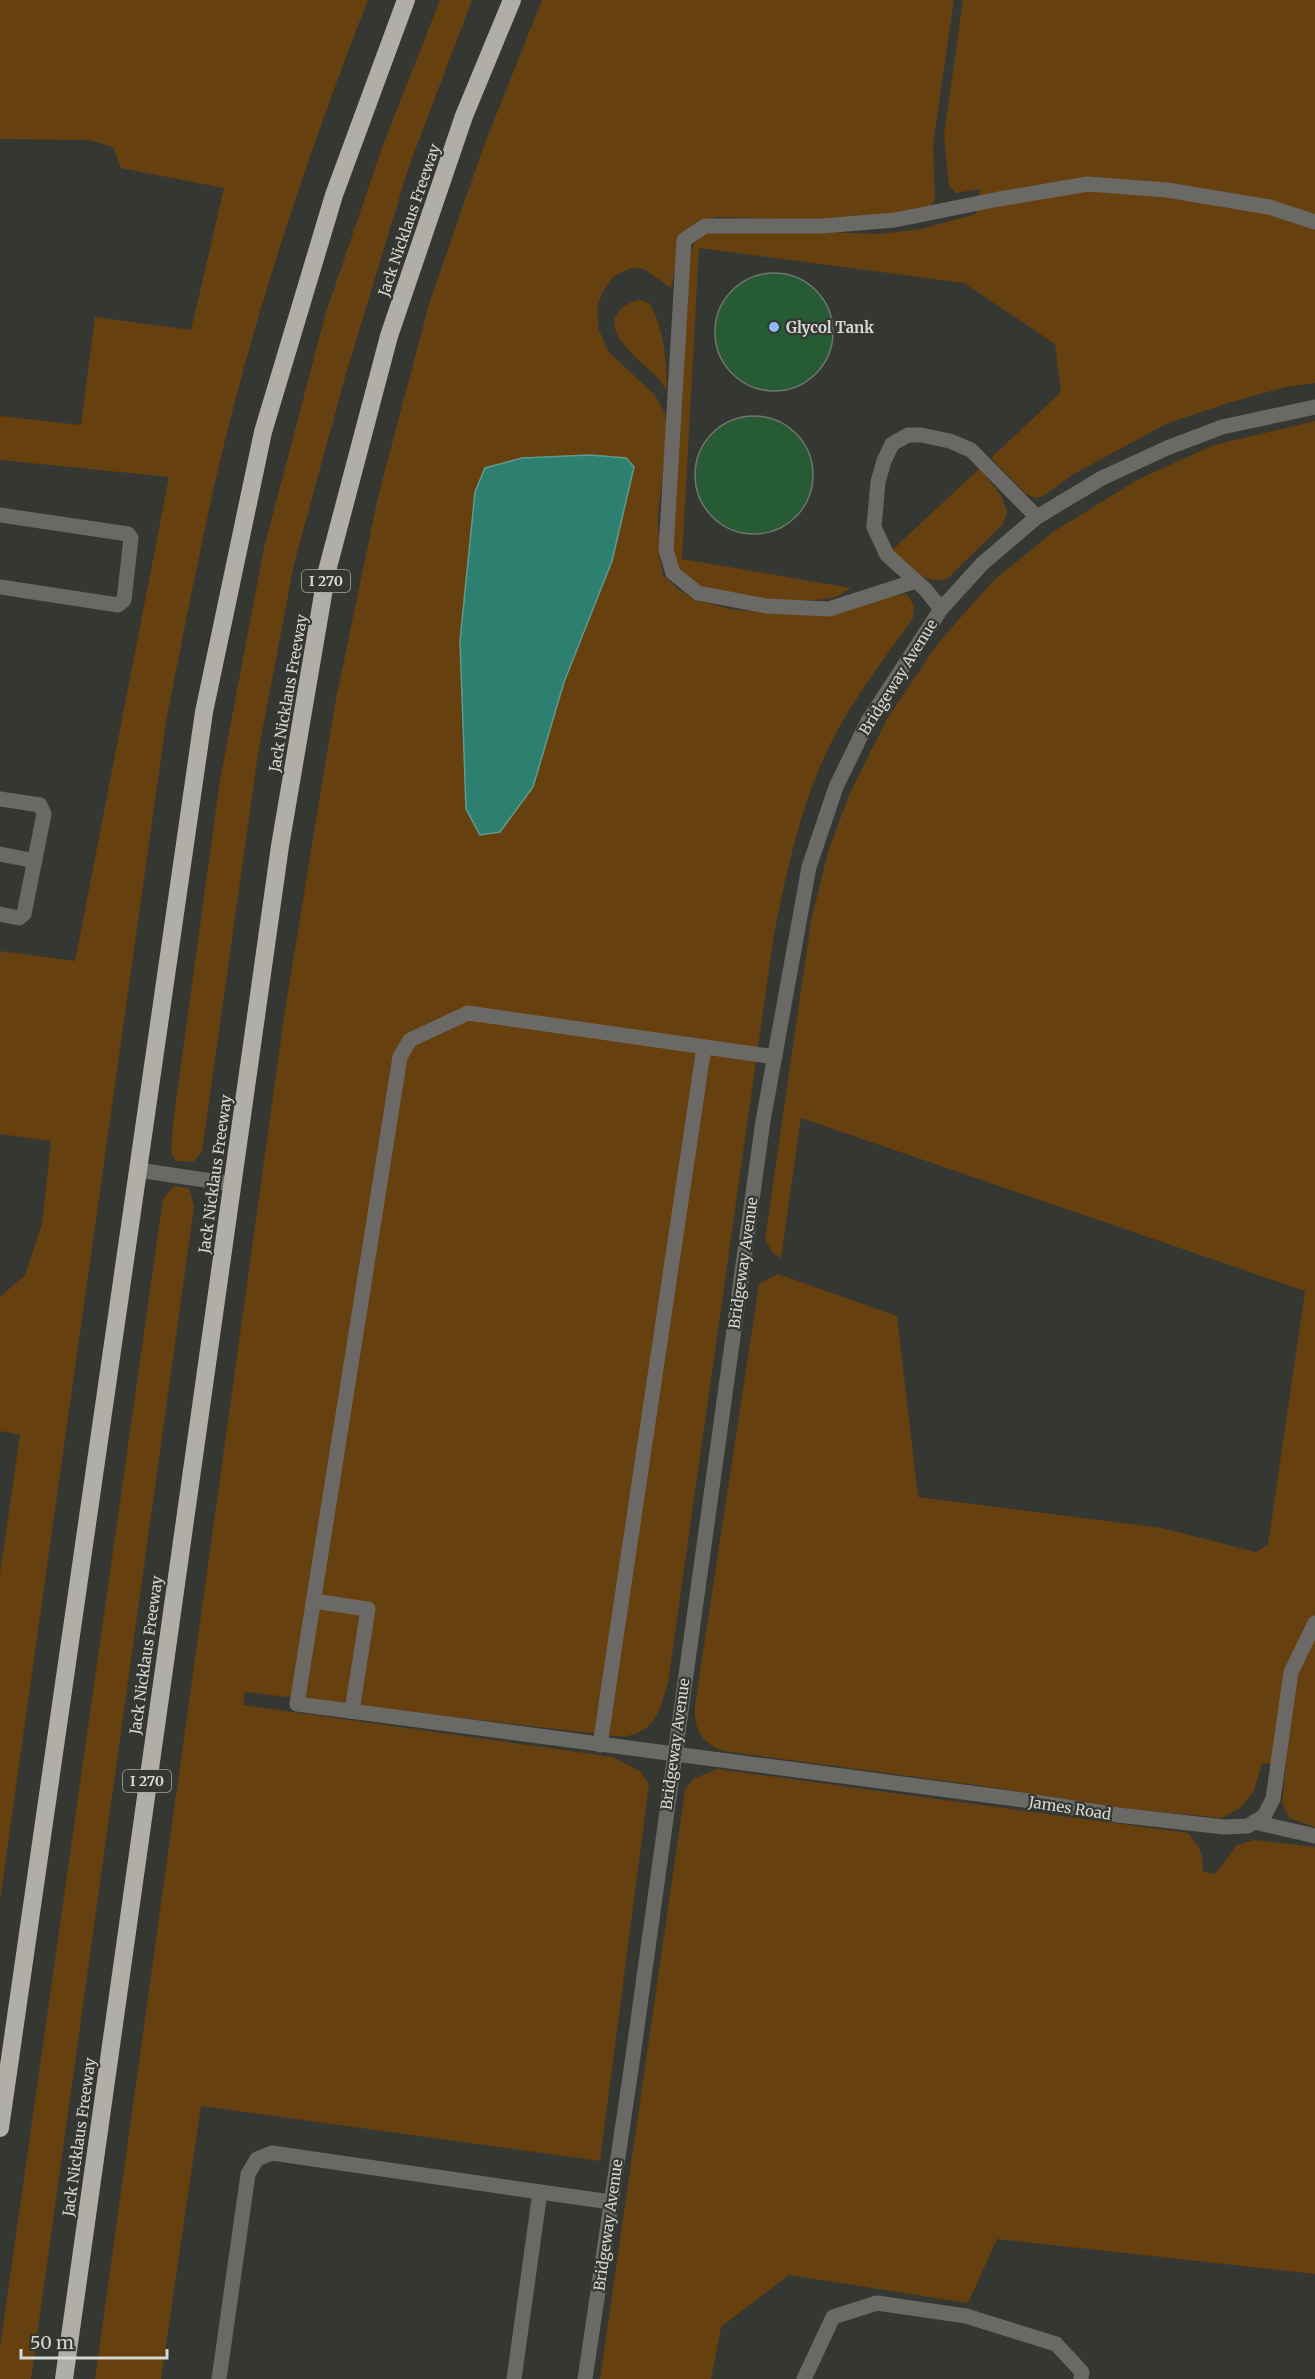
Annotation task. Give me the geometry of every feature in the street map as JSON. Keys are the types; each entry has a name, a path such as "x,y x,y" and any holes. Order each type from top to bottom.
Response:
{"highway":[{"path":"0,2128 204,712 263,432 334,195 406,0"},
{"name":"Jack Nicklaus Freeway","path":"64,2379 280,846 327,571 389,336 464,116 512,0"}],"street":[{"path":"916,581 829,609 766,606 698,593 673,573 666,550 684,240 705,226 822,226 895,220 999,198 1088,184 1167,190 1258,205 1315,222"},
{"name":"Bridgeway Avenue","path":"585,2379 763,1121 809,867 836,787 868,721 941,609 982,563 1037,517 1102,478 1178,443 1222,426 1315,407"},
{"path":"941,609 916,581 887,555 874,527 878,482 892,444 908,435 921,435 950,441 971,450 1037,517"},
{"path":"0,515 128,534 131,538 124,600 118,606 0,587"},
{"path":"0,799 40,806 44,813 23,917 0,914"},
{"path":"0,854 35,861"},
{"path":"352,1711 368,1609 313,1600 400,1057 410,1040 468,1013 775,1057"},
{"path":"600,1745 704,1047"},
{"path":"138,1170 232,1184"},
{"name":"James Road","path":"313,1600 297,1704 1016,1799 1118,1815 1224,1827 1248,1826 1254,1822"},
{"path":"1254,1822 1264,1816 1273,1799 1292,1672 1315,1623"},
{"path":"1254,1822 1315,1836"},
{"path":"219,2379 248,2174 257,2159 272,2153 611,2202"},
{"path":"514,2379 540,2192"},
{"path":"805,2379 833,2317 876,2302 966,2316 1056,2344 1082,2372 1081,2379"}],"shaded area":[{"path":"0,0 368,0 295,201 248,353 215,482 167,716 0,1900 0,1574 20,1435 0,1431 0,1297 25,1275 42,1224 51,1141 0,1134 0,951 75,961 169,477 0,460 0,416 81,425 95,317 191,330 224,188 121,168 113,147 89,140 0,139"},
{"path":"440,0 472,0 408,169 344,381 294,564 258,754 202,1152 193,1162 176,1161 171,1152 173,1123 220,780 264,548 325,316 381,150"},
{"path":"542,0 954,0 933,144 935,200 926,212 868,221 716,217 703,223 687,236 679,253 671,288 644,269 631,268 614,276 603,291 597,308 599,330 608,351 655,395 665,413 667,438 658,514 659,555 663,575 678,589 694,599 730,609 779,614 822,614 870,600 907,594 914,606 913,618 860,693 832,741 812,787 790,860 774,934 668,1683 655,1718 644,1730 624,1737 245,1692 243,1705 613,1757 640,1771 649,1784 600,2161 201,2106 161,2379 95,2379 285,1010 335,704 378,497 429,304 483,148","holes":["590,455 626,458 634,468 612,561 564,682 533,787 462,742 460,641 475,492 522,458"]},
{"path":"963,0 1315,0 1315,383 1286,387 1166,424 1072,475 1043,496 1036,498 1026,494 991,458 1061,392 1055,344 964,283 699,248 682,559 851,588 834,597 817,600 778,600 735,595 699,584 687,577 681,570 672,544 688,264 695,240 715,228 879,234 921,229 976,214 980,189 956,193 949,186 944,135"},
{"path":"640,300 649,303 658,323 665,357 667,391 659,379 627,348 615,329 614,320 619,311 628,304"},
{"path":"1315,421 1315,1827 1289,1818 1282,1802 1286,1765 1262,1763 1254,1791 1240,1808 1222,1818 1121,1808 983,1786 723,1751 709,1743 700,1734 697,1728 695,1705 759,1284 778,1274 897,1316 918,1497 1162,1528 1256,1552 1268,1545 1305,1291 801,1118 781,1258 773,1253 765,1240 811,921 828,852 849,795 887,719 938,643 993,581 1053,532 1137,480 1214,445"},
{"path":"590,455 626,458 634,467 612,561 564,682 533,787 500,832 480,835 466,809 460,641 475,492 485,468 522,458"},
{"path":"980,468 1001,496 1007,511 1003,524 948,578 932,580 917,573 892,550"},
{"path":"174,1186 189,1188 194,1207 31,2379 0,2379 0,2347 163,1199"},
{"path":"717,1769 1188,1833 1200,1851 1203,1872 1215,1874 1237,1845 1254,1840 1315,1847 1315,2274 997,2239 968,2303 789,2275 721,2327 711,2379 600,2379 685,1790 693,1779"}],"building":[{"name":"Glycol Tank","path":"774,273 797,277 816,290 829,309 833,332 829,355 816,374 797,387 774,391 751,387 732,374 719,355 715,332 719,309 732,290 751,277"},
{"path":"754,416 777,420 796,433 809,452 813,475 809,498 796,517 777,530 754,534 731,530 712,517 699,498 695,475 699,452 712,433 731,420"}],"place":[{"name":"Glycol Tank","path":"774,327"}]}
